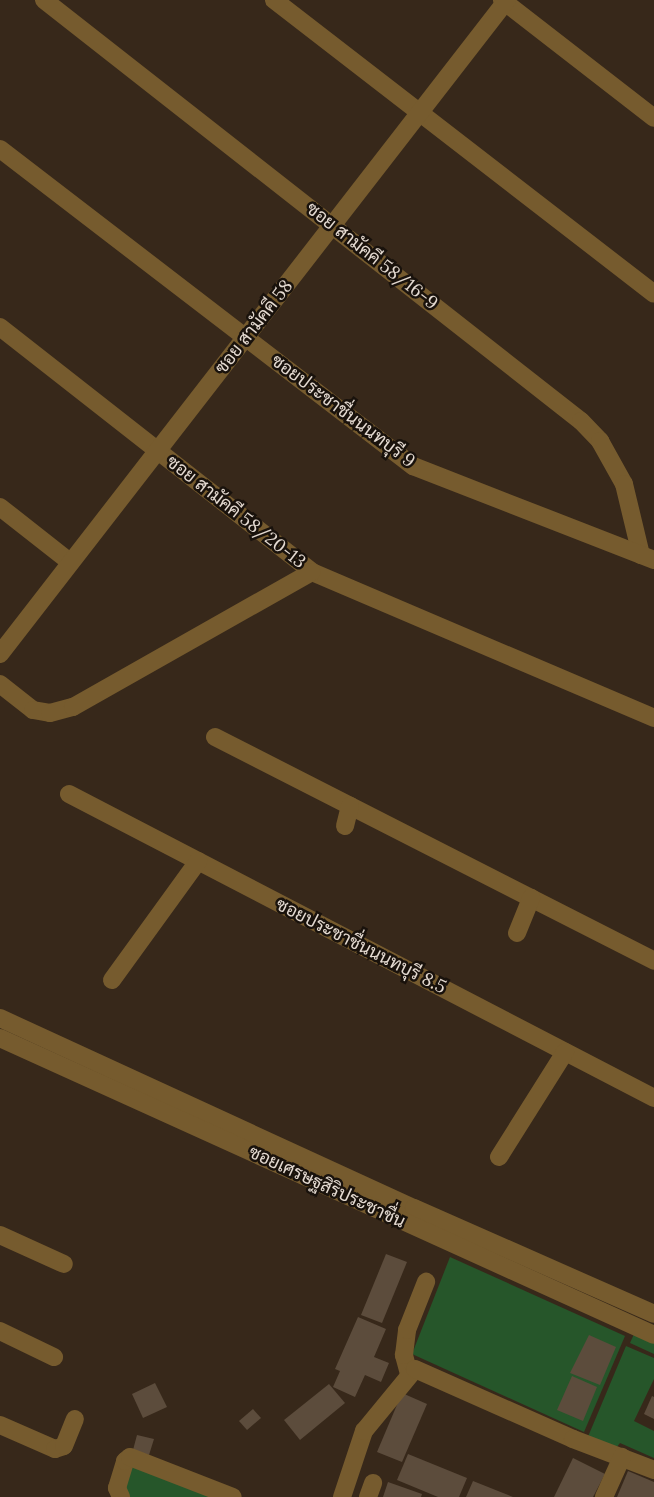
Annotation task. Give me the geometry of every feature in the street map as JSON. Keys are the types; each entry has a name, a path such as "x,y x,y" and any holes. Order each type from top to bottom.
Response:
{"street":[{"name":"ซอย สามัคคี 58/16-9","path":"44,0 582,421 600,441 624,484 647,557"},
{"path":"274,0 654,294"},
{"name":"ซอย สามัคคี 58","path":"0,654 505,1"},
{"path":"505,1 654,118"},
{"name":"ซอยประชาชื่นนนทบุรี 9","path":"0,149 413,466 647,557"},
{"name":"ซอย สามัคคี 58/20-13","path":"0,327 312,572 654,718"},
{"path":"0,507 70,562"},
{"path":"0,684 33,709 50,713 73,707 312,572"},
{"path":"215,737 654,961"},
{"name":"ซอยประชาชื่นนนทบุรี 8.5","path":"69,794 654,1098"},
{"path":"345,826 350,806"},
{"path":"112,981 198,861"},
{"path":"517,933 531,898"},
{"name":"ซอยเศรษฐสิริประชาชื่น","path":"0,1018 414,1208 654,1314"},
{"name":"ซอยเศรษฐสิริประชาชื่น","path":"0,1038 654,1335"},
{"path":"499,1157 565,1052"},
{"path":"0,1235 64,1264"},
{"path":"410,1374 404,1355 407,1329 426,1282"},
{"path":"0,1331 54,1357"},
{"path":"342,1497 363,1431 415,1369 573,1439 654,1470"},
{"path":"0,1425 55,1449 64,1446 75,1419"},
{"path":"121,1497 117,1488 130,1457 233,1497"},
{"path":"604,1497 622,1457"}],"green space":[{"path":"450,1257 625,1336 584,1432 412,1354"},
{"path":"634,1334 654,1343 654,1354 630,1343"},
{"path":"626,1346 654,1358 654,1379 634,1421 654,1431 654,1458 620,1443 612,1453 587,1439"},
{"path":"128,1457 229,1497 115,1497"}],"building":[{"path":"386,1254 407,1262 382,1323 361,1315"},
{"path":"358,1317 386,1329 374,1357 389,1363 381,1382 365,1375 355,1397 333,1387 340,1371 335,1369"},
{"path":"589,1335 616,1347 600,1385 570,1373"},
{"path":"572,1376 597,1387 583,1421 557,1410"},
{"path":"155,1383 167,1407 143,1418 132,1394"},
{"path":"329,1384 345,1403 300,1440 284,1420"},
{"path":"402,1393 427,1404 402,1462 377,1452"},
{"path":"652,1396 654,1397 654,1419 644,1414"},
{"path":"253,1409 261,1418 247,1430 239,1421"},
{"path":"137,1435 154,1439 149,1455 133,1450"},
{"path":"408,1454 467,1478 459,1497 438,1497 397,1480"},
{"path":"573,1458 605,1474 593,1497 554,1497"},
{"path":"628,1471 654,1482 654,1497 617,1497"},
{"path":"473,1481 513,1497 466,1497"},
{"path":"388,1482 422,1494 421,1497 383,1497"}]}
